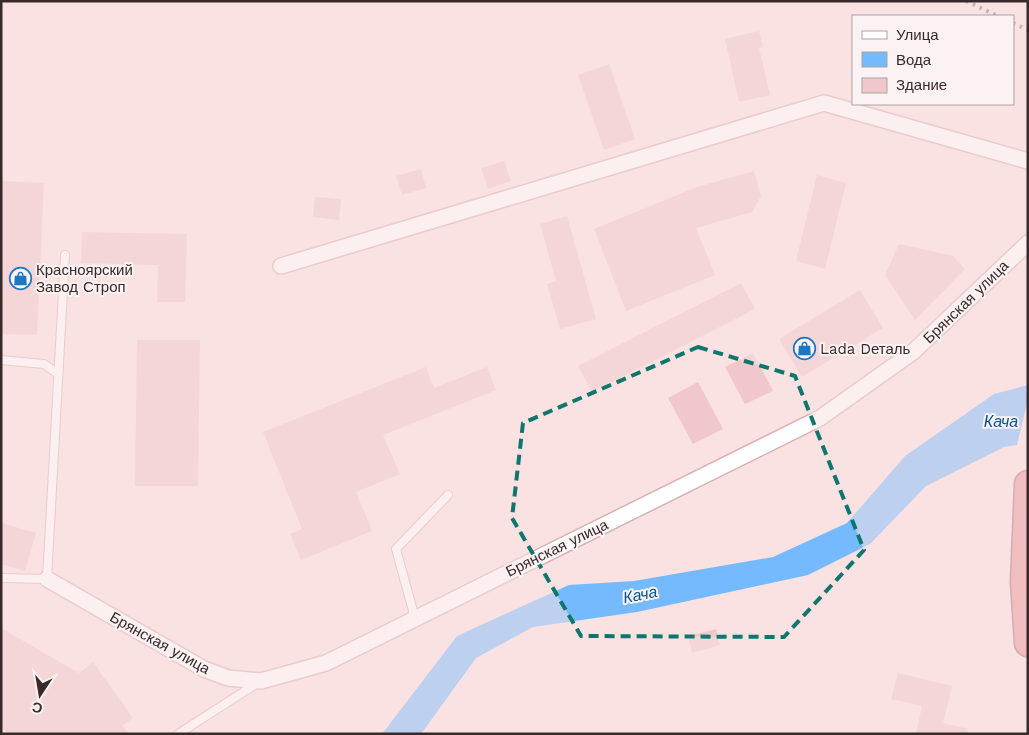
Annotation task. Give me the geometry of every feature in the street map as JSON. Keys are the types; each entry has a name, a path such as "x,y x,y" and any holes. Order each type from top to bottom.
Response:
{"highway":[{"path":"1027,492 1024,582 1028,643"}],"street":[{"path":"281,266 824,103 1028,161"},
{"name":"Брянская улица","path":"47,579 204,669 228,678 261,681 326,663 820,418 913,352 1028,243"}],"lane":[{"path":"1,578 47,579 65,255"},
{"path":"1,360 44,364 58,374"},
{"path":"415,618 396,549 448,495"},
{"path":"178,734 261,681"}],"highlighted area":[{"path":"698,347 795,376 864,550 784,637 581,636 512,518 523,423"}],"water":[{"name":"Кача","path":"1028,385 1028,443 1004,447 926,486 870,544 808,575 637,612 533,627 476,658 421,734 382,734 457,636 569,585 634,581 773,557 847,523 905,456 994,394"}],"pier":[{"path":"1028,399 1028,445 1017,447 1017,445"}],"building":[{"path":"759,31 763,47 759,48 770,95 739,102 725,39"},
{"path":"609,64 635,139 604,150 578,75"},
{"path":"504,161 511,181 488,189 481,168"},
{"path":"421,169 426,188 402,195 396,176"},
{"path":"754,171 761,196 752,212 696,228 715,275 626,311 594,229 697,187"},
{"path":"817,175 846,183 825,269 796,261"},
{"path":"1,181 44,183 37,335 1,334"},
{"path":"315,197 341,199 339,220 313,217"},
{"path":"567,216 596,319 560,329 547,284 556,281 540,224"},
{"path":"82,232 187,234 185,302 157,302 158,265 81,263"},
{"path":"899,244 953,256 965,269 915,320 885,275"},
{"path":"741,283 755,309 592,392 578,366"},
{"path":"860,290 883,328 802,377 779,339"},
{"path":"137,340 200,340 198,486 135,486"},
{"path":"753,353 773,391 745,404 725,367"},
{"path":"426,367 434,388 487,367 496,390 383,435 400,474 356,492 372,531 301,560 290,534 302,529 263,432"},
{"path":"698,382 723,429 693,444 668,398"},
{"path":"1,523 36,533 25,571 1,564"},
{"path":"1,628 79,673 93,662 133,718 122,726 129,734 11,734 1,728"},
{"path":"716,629 720,645 692,653 688,636"},
{"path":"898,673 952,686 943,723 968,729 967,734 916,734 922,706 891,699"}],"railway":[{"path":"966,1 996,15"},
{"path":"1014,23 1028,30"}],"place":[{"name":"Красноярский Завод Строп","path":"20,279"},
{"name":"Lada Dеталь","path":"804,349"}]}
